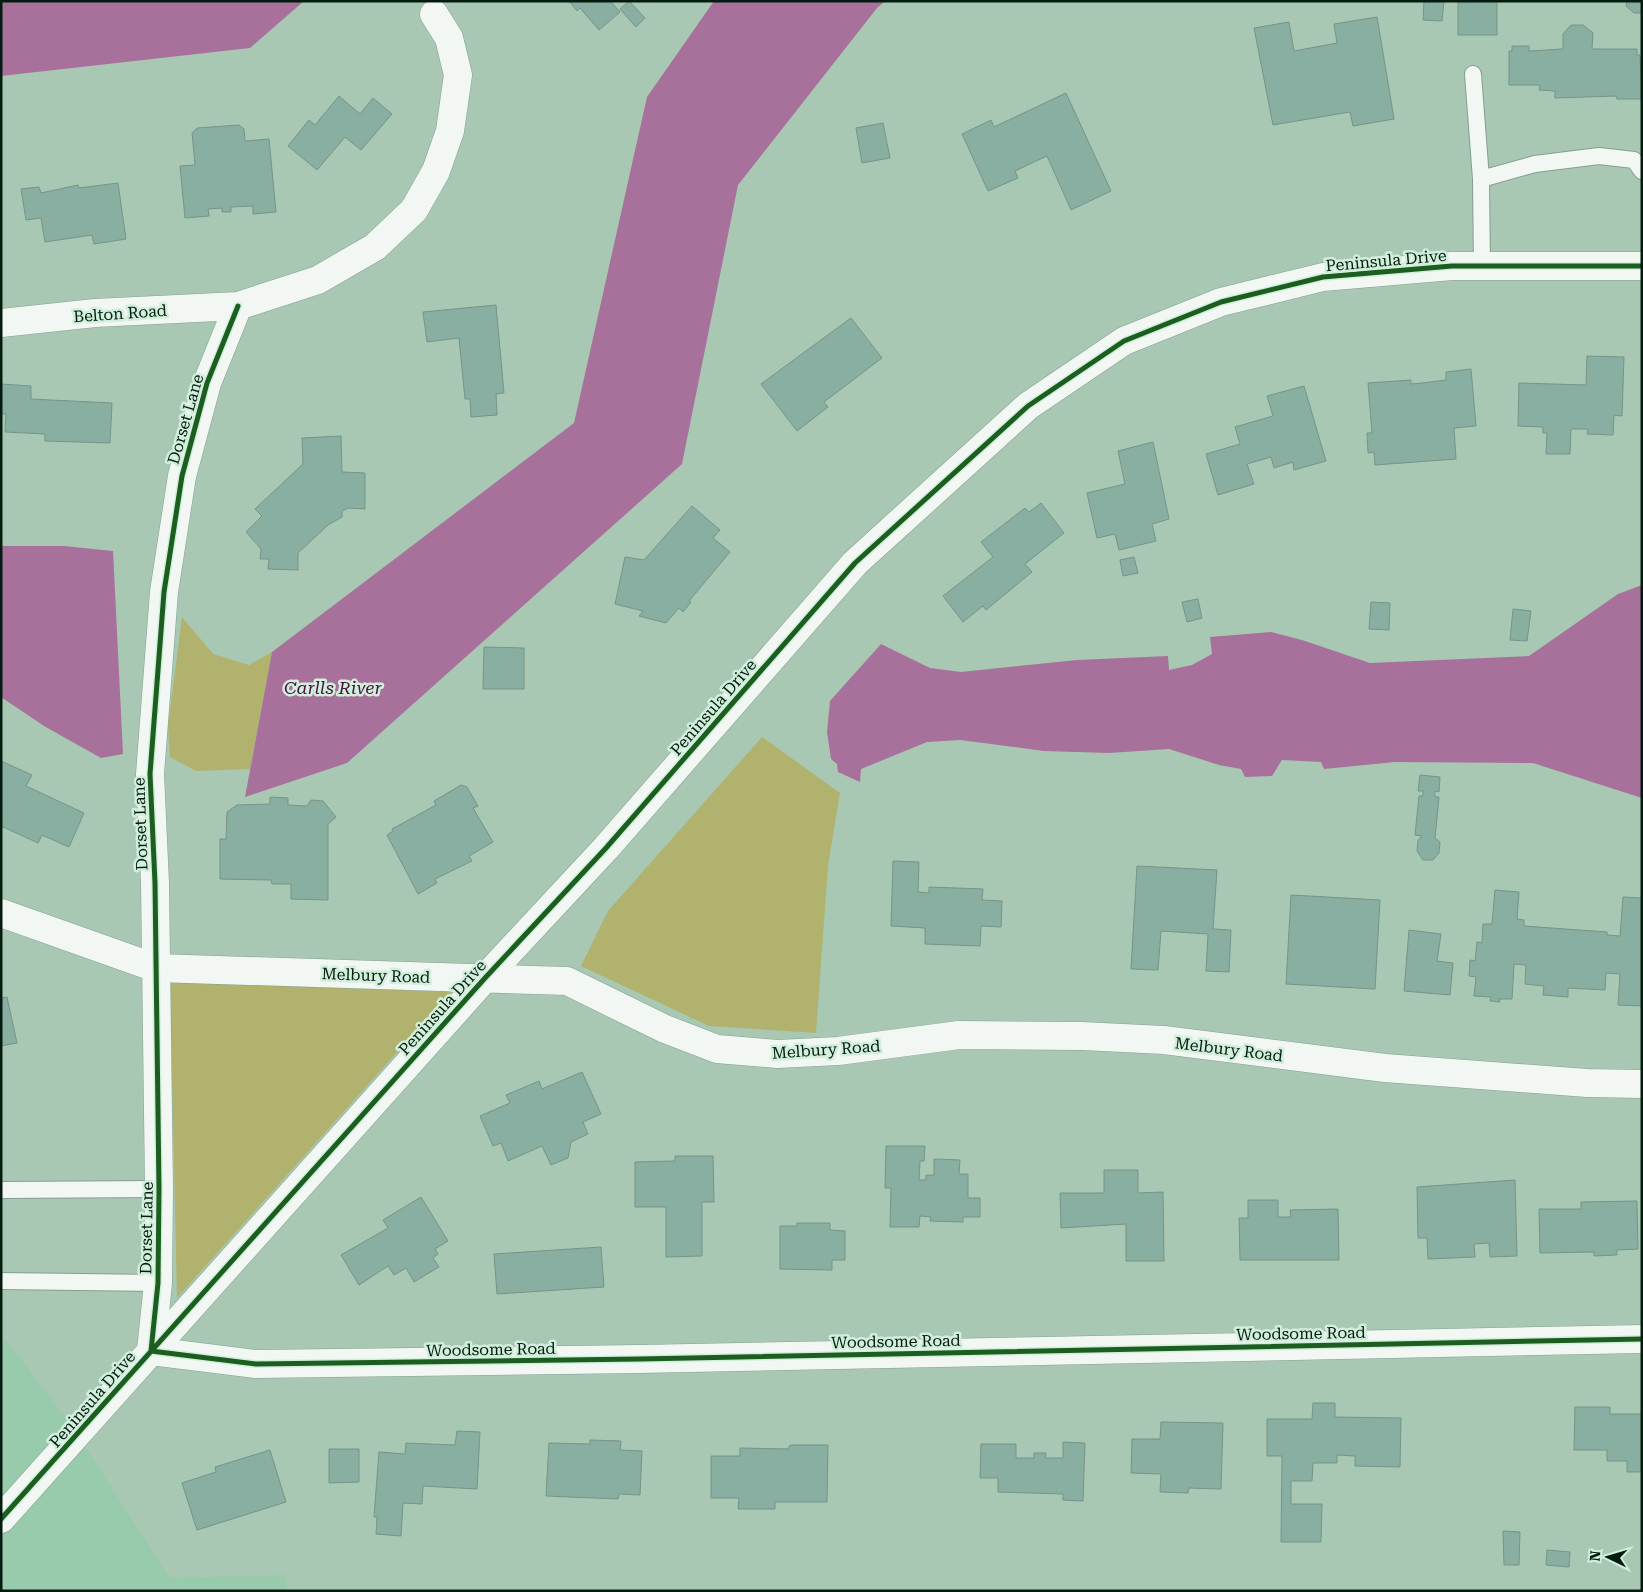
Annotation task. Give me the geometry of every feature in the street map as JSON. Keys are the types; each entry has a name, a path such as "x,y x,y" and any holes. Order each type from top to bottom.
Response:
{"street":[{"path":"238,306 318,280 375,247 414,210 436,171 450,132 458,75 449,38 434,14"},
{"name":"Peninsula Drive","path":"1,1520 485,978 606,848 854,564 1028,406 1124,341 1221,302 1323,277 1452,266 1642,266"},
{"name":"Belton Road","path":"1,323 96,313 238,306"},
{"name":"Dorset Lane","path":"151,1351 158,1283 159,1189 156,968 150,774 164,592 184,467 207,383 238,306"},
{"name":"Melbury Road","path":"1,912 156,968 567,981 665,1029 717,1049 726,1050 778,1054 838,1051 960,1035 1082,1036 1164,1040 1385,1068 1588,1083 1642,1084"},
{"name":"Woodsome Road","path":"151,1351 256,1364 640,1359 1642,1339"}],"lane":[{"path":"1473,74 1481,179 1482,266"},
{"path":"1481,179 1535,164 1599,156 1634,160 1642,171"},
{"path":"1,1190 159,1189"},
{"path":"1,1281 158,1283"}],"shaded area":[{"path":"182,617 213,654 249,665 272,652 250,769 196,771 170,757 168,726"},
{"path":"762,737 840,793 828,866 816,1033 709,1026 581,966 608,911"},
{"path":"170,982 451,992 177,1298"},
{"path":"6,1340 72,1426 170,1578 286,1575 286,1591 1,1591 1,1343"}],"water":[{"path":"1,1 304,1 250,48 1,76"},
{"name":"Carlls River","path":"714,1 885,1 877,8 738,185 682,464 347,763 245,797 272,652 574,423 647,97"},
{"path":"1,546 64,546 113,551 123,754 101,758 44,726 1,697"},
{"path":"1642,585 1642,798 1533,763 1395,762 1324,769 1321,762 1282,760 1272,776 1245,777 1241,769 1219,765 1169,749 1109,753 1044,751 960,740 927,742 861,769 860,782 838,772 837,764 831,759 827,732 830,701 881,644 930,668 961,672 1077,660 1168,656 1169,670 1192,665 1212,654 1210,637 1271,632 1302,640 1370,663 1529,656 1618,594"}],"building":[{"path":"569,1 610,1 620,12 599,30 580,8 577,11"},
{"path":"629,1 645,18 636,27 620,9"},
{"path":"1424,1 1444,1 1442,21 1423,20"},
{"path":"1458,1 1497,1 1497,35 1458,35"},
{"path":"1627,1 1642,1 1642,13 1634,13 1626,6"},
{"path":"1377,17 1394,119 1353,126 1350,112 1273,125 1254,28 1289,22 1294,51 1337,43 1334,24"},
{"path":"1571,25 1583,25 1593,33 1592,49 1637,49 1637,55 1640,55 1642,99 1617,99 1616,96 1555,98 1555,91 1539,90 1540,85 1509,85 1509,51 1512,51 1512,46 1529,46 1529,51 1563,49 1563,34"},
{"path":"1066,93 1111,191 1071,210 1047,156 1015,171 1018,178 988,191 962,134 991,120 994,127"},
{"path":"339,96 360,114 373,98 392,114 361,150 345,137 317,170 288,146 309,120 315,125"},
{"path":"883,123 890,158 862,163 856,128"},
{"path":"239,125 244,129 245,141 269,139 276,212 253,214 253,206 231,207 231,212 222,212 222,208 208,209 209,216 185,218 180,166 195,165 192,133 197,128"},
{"path":"118,183 126,239 94,244 92,235 45,242 41,218 26,220 21,189 39,187 41,193 78,185 79,188"},
{"path":"496,305 504,393 496,394 497,415 471,417 470,399 465,399 459,338 427,342 423,312"},
{"path":"851,318 882,358 824,402 828,407 797,431 761,384"},
{"path":"1587,356 1624,357 1622,416 1614,415 1613,435 1587,434 1588,429 1571,429 1570,454 1546,454 1547,433 1543,433 1543,427 1518,426 1519,383 1586,385"},
{"path":"1471,369 1476,426 1454,428 1456,459 1375,465 1374,452 1368,453 1367,433 1372,433 1368,383 1411,380 1411,384 1446,380 1446,372"},
{"path":"1,384 31,386 31,399 112,403 110,443 45,441 45,434 5,432 6,414 1,414"},
{"path":"1304,386 1326,461 1294,470 1293,462 1274,468 1271,457 1247,464 1254,484 1218,495 1206,454 1240,444 1235,427 1273,416 1267,396"},
{"path":"341,436 342,472 365,473 365,509 348,508 342,511 342,517 328,525 298,553 298,570 268,569 269,559 260,559 261,549 246,532 262,516 255,509 303,464 302,438"},
{"path":"1153,442 1169,519 1152,524 1156,541 1119,550 1115,534 1097,538 1087,493 1125,484 1118,451"},
{"path":"1041,503 1064,533 1025,564 1032,572 986,610 983,606 963,622 943,596 993,557 981,542 1025,508 1029,512"},
{"path":"692,506 720,530 713,538 730,552 689,601 691,602 683,612 679,608 666,623 639,616 643,611 615,604 625,557 644,560"},
{"path":"1134,557 1138,573 1123,576 1120,560"},
{"path":"1198,599 1202,618 1187,622 1182,602"},
{"path":"1371,602 1390,603 1389,630 1369,629"},
{"path":"1513,609 1531,611 1527,641 1510,640"},
{"path":"484,647 524,648 524,689 483,689"},
{"path":"1,761 32,775 26,786 84,813 69,847 42,835 38,843 1,826"},
{"path":"1420,775 1440,777 1439,792 1435,791 1435,797 1439,797 1435,838 1440,842 1439,853 1433,860 1423,860 1417,851 1418,840 1422,836 1415,835 1419,796 1423,796 1423,791 1418,791"},
{"path":"461,785 467,787 478,806 473,808 493,842 469,856 472,861 435,879 437,883 418,894 387,835 393,831 392,829 436,805 434,801"},
{"path":"270,797 288,798 288,805 307,806 311,800 323,801 336,817 328,824 328,900 291,899 291,884 272,884 271,880 220,879 220,839 226,839 227,812 237,805 270,804"},
{"path":"893,861 919,862 918,892 929,893 929,887 983,889 982,900 1002,901 1001,927 981,926 980,946 925,944 925,928 891,926"},
{"path":"1137,866 1217,870 1213,929 1231,930 1229,972 1206,971 1208,934 1161,931 1158,970 1131,969"},
{"path":"1495,890 1519,892 1517,919 1524,920 1524,926 1607,932 1607,935 1620,936 1623,897 1642,898 1642,1006 1618,1005 1620,974 1606,973 1605,990 1568,988 1568,997 1543,995 1544,986 1525,984 1526,965 1514,964 1512,999 1499,999 1500,1002 1490,1001 1491,997 1474,996 1476,977 1469,976 1470,960 1475,961 1477,942 1482,943 1483,924 1492,924"},
{"path":"1291,895 1380,900 1375,989 1286,984"},
{"path":"1409,930 1441,934 1437,961 1453,963 1450,995 1404,991"},
{"path":"7,997 17,1043 1,1046 1,998"},
{"path":"582,1072 601,1114 583,1122 588,1134 571,1142 568,1158 551,1165 542,1146 508,1161 501,1143 493,1146 480,1116 510,1103 506,1095 539,1081 542,1089"},
{"path":"886,1146 925,1146 924,1161 920,1161 919,1180 926,1180 926,1175 934,1175 934,1159 960,1160 959,1174 968,1174 968,1198 980,1198 980,1217 963,1217 963,1222 930,1221 931,1217 920,1216 919,1227 890,1227 891,1188 885,1188"},
{"path":"675,1156 713,1156 714,1202 702,1202 702,1256 666,1257 666,1207 635,1207 635,1162 675,1161"},
{"path":"1104,1170 1138,1170 1138,1193 1163,1192 1164,1261 1126,1261 1126,1224 1061,1228 1060,1193 1104,1193"},
{"path":"1515,1180 1517,1256 1490,1257 1489,1243 1474,1244 1475,1257 1428,1259 1427,1238 1418,1238 1417,1187"},
{"path":"421,1197 448,1241 435,1249 438,1254 433,1258 439,1267 414,1282 406,1268 394,1275 388,1266 359,1285 341,1255 388,1228 383,1220"},
{"path":"1248,1200 1278,1200 1278,1217 1291,1217 1290,1210 1338,1209 1339,1260 1240,1260 1239,1218 1248,1218"},
{"path":"1637,1201 1638,1249 1617,1250 1617,1255 1594,1256 1594,1252 1540,1253 1539,1209 1581,1209 1581,1202"},
{"path":"797,1223 830,1223 830,1230 845,1231 845,1260 832,1260 832,1270 780,1269 780,1226 797,1226"},
{"path":"601,1247 604,1287 497,1294 494,1254"},
{"path":"1313,1403 1335,1403 1335,1417 1401,1418 1400,1467 1355,1466 1355,1456 1337,1455 1337,1463 1313,1463 1312,1481 1291,1481 1291,1504 1322,1504 1321,1542 1281,1542 1282,1456 1267,1456 1267,1419 1312,1419"},
{"path":"1575,1407 1610,1407 1610,1414 1642,1414 1642,1472 1627,1472 1627,1461 1607,1461 1607,1450 1574,1450"},
{"path":"1161,1422 1223,1423 1221,1489 1189,1488 1188,1493 1160,1492 1161,1474 1131,1473 1132,1439 1160,1439"},
{"path":"457,1431 480,1432 477,1489 423,1486 422,1504 403,1503 401,1536 376,1534 377,1517 374,1517 379,1452 405,1454 406,1443 455,1445"},
{"path":"590,1440 621,1441 620,1450 642,1451 640,1495 619,1494 618,1499 546,1496 549,1443 590,1444"},
{"path":"1063,1442 1085,1443 1083,1501 1063,1500 1063,1494 998,1492 998,1478 980,1478 981,1444 1016,1444 1016,1458 1034,1458 1034,1453 1046,1453 1045,1458 1063,1458"},
{"path":"790,1445 828,1445 827,1502 775,1502 775,1509 738,1509 739,1498 711,1498 711,1456 740,1456 740,1448 788,1449"},
{"path":"329,1449 359,1449 359,1482 329,1483"},
{"path":"270,1450 286,1502 197,1530 182,1483 216,1472 215,1467"},
{"path":"1503,1531 1520,1532 1519,1565 1504,1565"},
{"path":"1547,1550 1570,1552 1569,1567 1546,1565"}],"cycle path":[{"path":"1,1519 485,978 606,848 855,563 1028,406 1124,341 1221,302 1323,277 1452,266 1642,266"},
{"path":"238,306 207,383 182,476 164,592 150,774 155,883 159,1189 158,1283 151,1351 256,1364 640,1359 1642,1339"}]}
